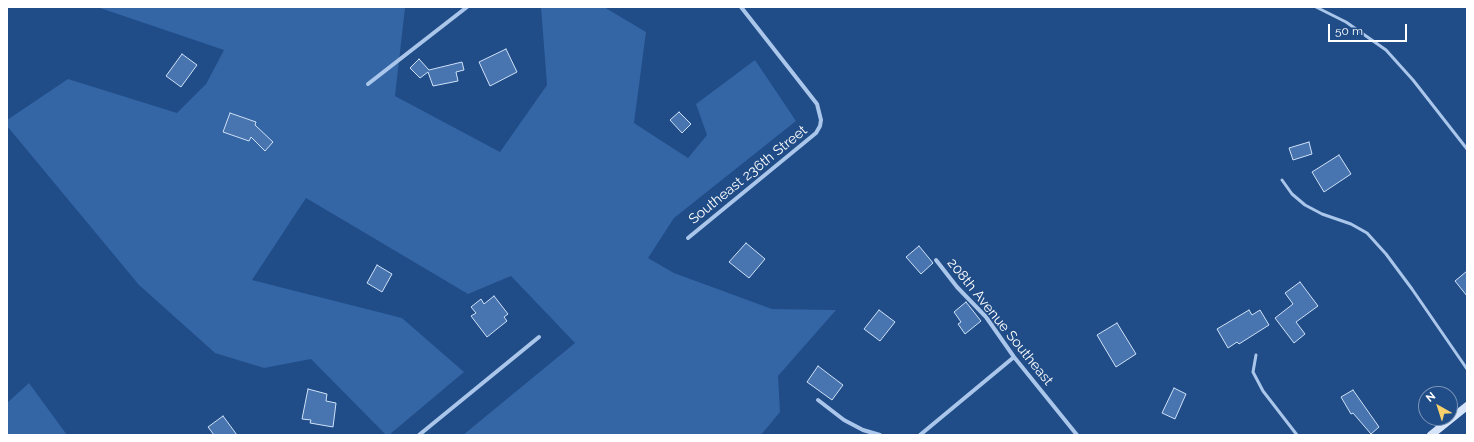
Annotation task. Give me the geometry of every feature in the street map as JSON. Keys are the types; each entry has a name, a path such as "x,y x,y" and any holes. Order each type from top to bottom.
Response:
{"main road":[{"path":"1431,435 1467,406"}],"street":[{"path":"368,84 467,7"},
{"name":"Southeast 236th Street","path":"688,238 816,133 821,120 817,104 741,7"},
{"name":"208th Avenue Southeast","path":"936,260 956,287 986,317 1014,357 1077,435"},
{"path":"419,435 539,337"},
{"path":"920,435 1014,357"},
{"path":"818,400 844,420 863,430 880,435"}],"lane":[{"path":"1316,7 1346,22 1386,50 1413,80 1467,149"},
{"path":"1282,180 1292,194 1305,205 1322,214 1351,224 1367,233 1386,254 1412,289 1467,369"},
{"path":"1256,355 1253,372 1263,391 1298,435"}],"shaded area":[{"path":"97,7 405,8 395,96 500,152 547,85 541,7 604,7 646,32 634,123 688,158 707,135 696,104 755,60 796,121 674,218 648,258 674,273 772,309 836,310 778,376 780,412 761,435 463,435 575,343 511,276 468,294 306,198 252,280 402,318 464,372 389,435 386,435 311,359 264,368 215,353 139,285 7,126 7,120 68,79 177,113 206,84 224,50"},
{"path":"29,383 67,435 7,435 7,403"}],"building":[{"path":"506,49 517,72 490,86 479,62"},
{"path":"182,54 197,65 181,87 166,76"},
{"path":"419,59 429,70 462,62 464,70 456,72 458,81 433,86 428,72 420,78 410,68"},
{"path":"679,112 691,124 682,133 670,120"},
{"path":"230,113 256,122 255,125 273,142 265,151 251,137 249,141 223,132"},
{"path":"1309,142 1312,154 1293,160 1289,148"},
{"path":"1339,155 1351,174 1324,192 1312,172"},
{"path":"746,243 765,259 749,278 729,262"},
{"path":"919,246 933,263 921,274 906,257"},
{"path":"377,265 392,274 382,292 367,283"},
{"path":"1467,271 1467,296 1455,281"},
{"path":"1300,282 1318,306 1296,322 1305,334 1294,343 1275,318 1293,304 1285,293"},
{"path":"494,296 508,314 504,317 507,321 487,337 471,316 476,313 471,307 481,299 484,304"},
{"path":"966,302 981,321 965,334 958,324 961,322 954,312"},
{"path":"879,310 895,322 880,341 864,329"},
{"path":"1249,310 1252,315 1260,310 1269,325 1239,344 1237,342 1228,348 1217,329"},
{"path":"1117,323 1136,354 1116,367 1097,335"},
{"path":"818,366 843,385 832,400 807,382"},
{"path":"1174,388 1186,394 1175,419 1162,413"},
{"path":"308,389 327,394 326,401 336,403 333,427 310,423 311,420 302,419"},
{"path":"1353,390 1379,427 1371,434 1353,413 1351,414 1341,397"},
{"path":"223,416 237,435 214,435 208,427"}]}
